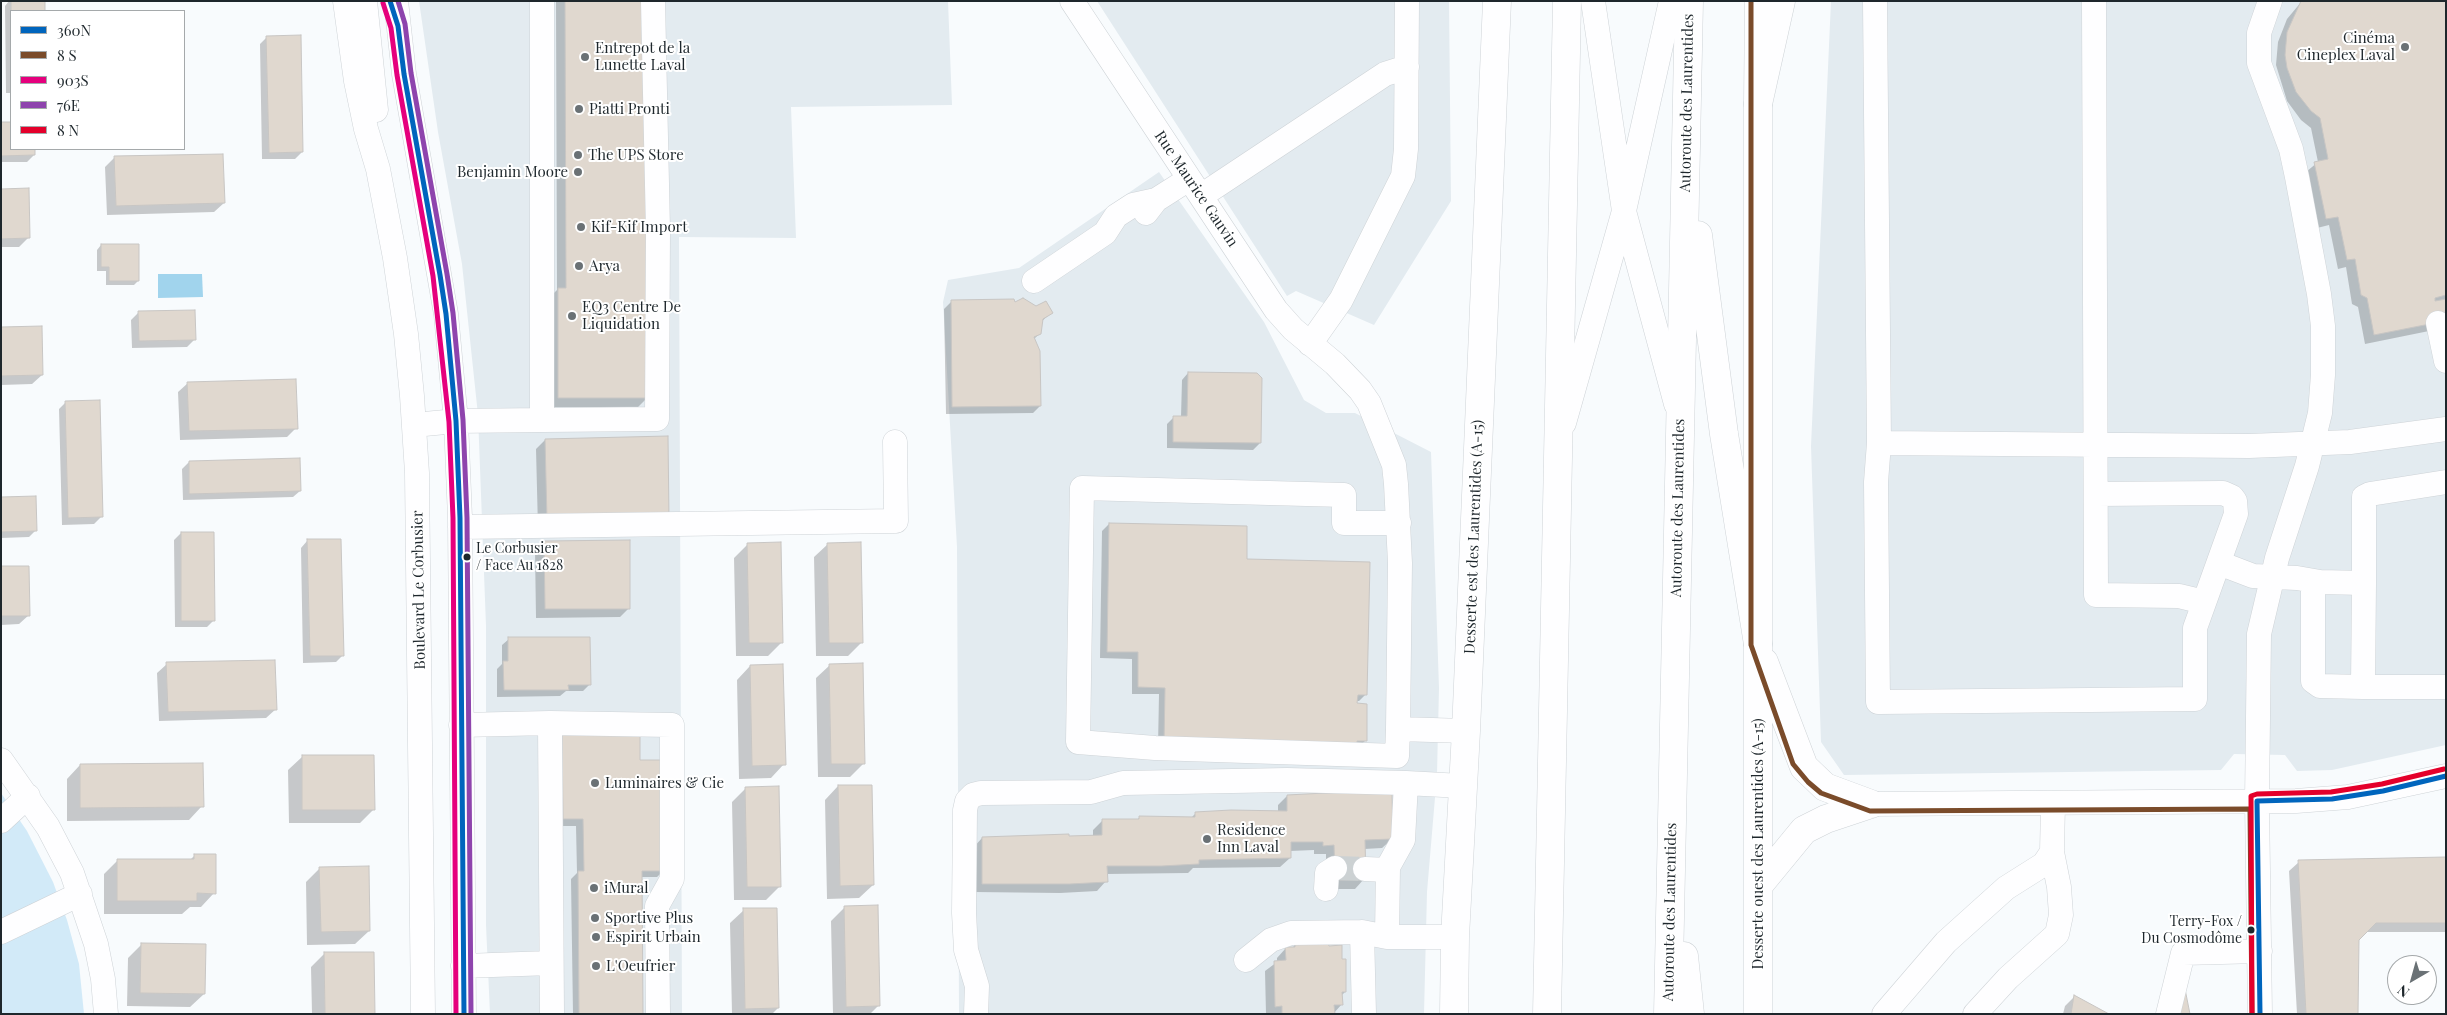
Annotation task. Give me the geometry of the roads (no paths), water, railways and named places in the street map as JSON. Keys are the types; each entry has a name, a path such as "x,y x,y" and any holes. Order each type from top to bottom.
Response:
{"main road":[{"path":"1491,1 1494,60"},
{"path":"1494,60 1497,1"},
{"path":"1547,1014 1556,451 1567,1"},
{"name":"Autoroute des Laurentides","path":"1668,1014 1689,1"},
{"path":"1758,104 1759,1"},
{"path":"1758,104 1781,1"},
{"name":"Desserte est des Laurentides (A-15)","path":"1454,1014 1455,937 1466,730 1494,60"},
{"name":"Desserte ouest des Laurentides (A-15)","path":"1758,104 1758,1014"},
{"path":"1686,146 1724,434 1758,644 1804,767 1825,787 1871,804"},
{"path":"1758,886 1804,830 1826,819 1871,804"},
{"path":"1672,813 1690,1014"},
{"path":"1528,1014 1549,886"}],"street":[{"name":"Boulevard Le Corbusier","path":"345,1 356,81 366,128 378,168 403,307 414,425 418,514 423,1014"},
{"name":"Boulevard Le Corbusier","path":"365,1 371,71 380,128 378,168"},
{"path":"390,1 398,26"},
{"path":"396,1 405,81 446,314 457,431 460,528 464,1014"},
{"path":"542,1 542,420"},
{"path":"414,425 457,431 542,420 656,418 658,230 653,1"},
{"name":"Rue Maurice Gauvin","path":"1072,1 1276,310 1293,329 1335,364 1365,398 1394,465 1398,523 1397,756 1155,748 1078,742 1082,488 1344,494 1344,523 1398,523"},
{"path":"1310,344 1341,300 1403,176 1406,149 1407,1"},
{"path":"1593,1 1624,211 1680,420"},
{"path":"1556,451 1624,211 1671,1"},
{"path":"1875,1 1879,442 1876,506 1878,702 2195,700 2194,635 2237,509 2234,500 2229,495 2096,494"},
{"path":"2094,1 2096,595 2179,596 2204,602"},
{"path":"2260,1014 2257,801 2259,634 2272,576 2307,466 2321,401 2323,326 2316,275 2293,160 2259,63 2259,33 2270,1"},
{"path":"1034,281 1105,233 1125,230 1141,219 1156,200 1195,188 1385,74 1407,67"},
{"path":"2438,322 2446,361"},
{"path":"1879,442 2249,446 2350,442 2446,428"},
{"path":"460,528 896,521 896,442"},
{"path":"2363,687 2364,497 2370,494 2446,482"},
{"path":"2219,563 2253,576 2298,578 2313,582 2364,583"},
{"path":"2313,582 2313,681 2320,686 2446,687"},
{"path":"550,724 552,1014"},
{"path":"461,725 672,725 672,879 657,906 658,1014"},
{"path":"1398,729 1466,730"},
{"path":"1,760 28,796 57,843 80,894 98,953 106,1014"},
{"path":"1871,804 2053,804 2332,799 2383,791 2446,776"},
{"path":"976,1014 977,986 966,950 964,913 965,811 967,802 973,795 981,793 1091,792 1123,783 1287,780 1462,786"},
{"path":"1387,937 1376,870 1389,863 1403,840 1406,783"},
{"path":"1,821 28,796"},
{"path":"1975,1014 2008,978 2057,934 2061,915 2059,887 2052,852 2053,804"},
{"path":"1884,1014 1946,942 2006,888 2044,864 2052,852"},
{"path":"1,932 80,894"},
{"path":"1246,960 1272,940 1292,933 1362,932 1387,937 1455,937"},
{"path":"1362,932 1364,1014"},
{"path":"2168,1014 2183,953 2260,950"},
{"path":"463,966 551,963"}],"water":[{"path":"158,274 202,274 203,297 158,298"}],"tunnel":[{"path":"1335,868 1365,869"}],"place":[{"name":"Cinéma Cineplex Laval","path":"2405,47"},
{"name":"Entrepot de la Lunette Laval","path":"585,57"},
{"name":"Piatti Pronti","path":"579,109"},
{"name":"The UPS Store","path":"578,155"},
{"name":"Benjamin Moore","path":"578,172"},
{"name":"Kif-Kif Import","path":"581,227"},
{"name":"Arya","path":"579,266"},
{"name":"EQ3 Centre De Liquidation","path":"572,316"},
{"name":"Le Corbusier / Face Au 1828","path":"467,557"},
{"name":"Luminaires & Cie","path":"595,783"},
{"name":"Residence Inn Laval","path":"1207,839"},
{"name":"iMural","path":"594,888"},
{"name":"Sportive Plus","path":"595,918"},
{"name":"Terry-Fox / Du Cosmodôme","path":"2251,930"},
{"name":"Espirit Urbain","path":"596,937"},
{"name":"L'Oeufrier","path":"596,966"}]}
